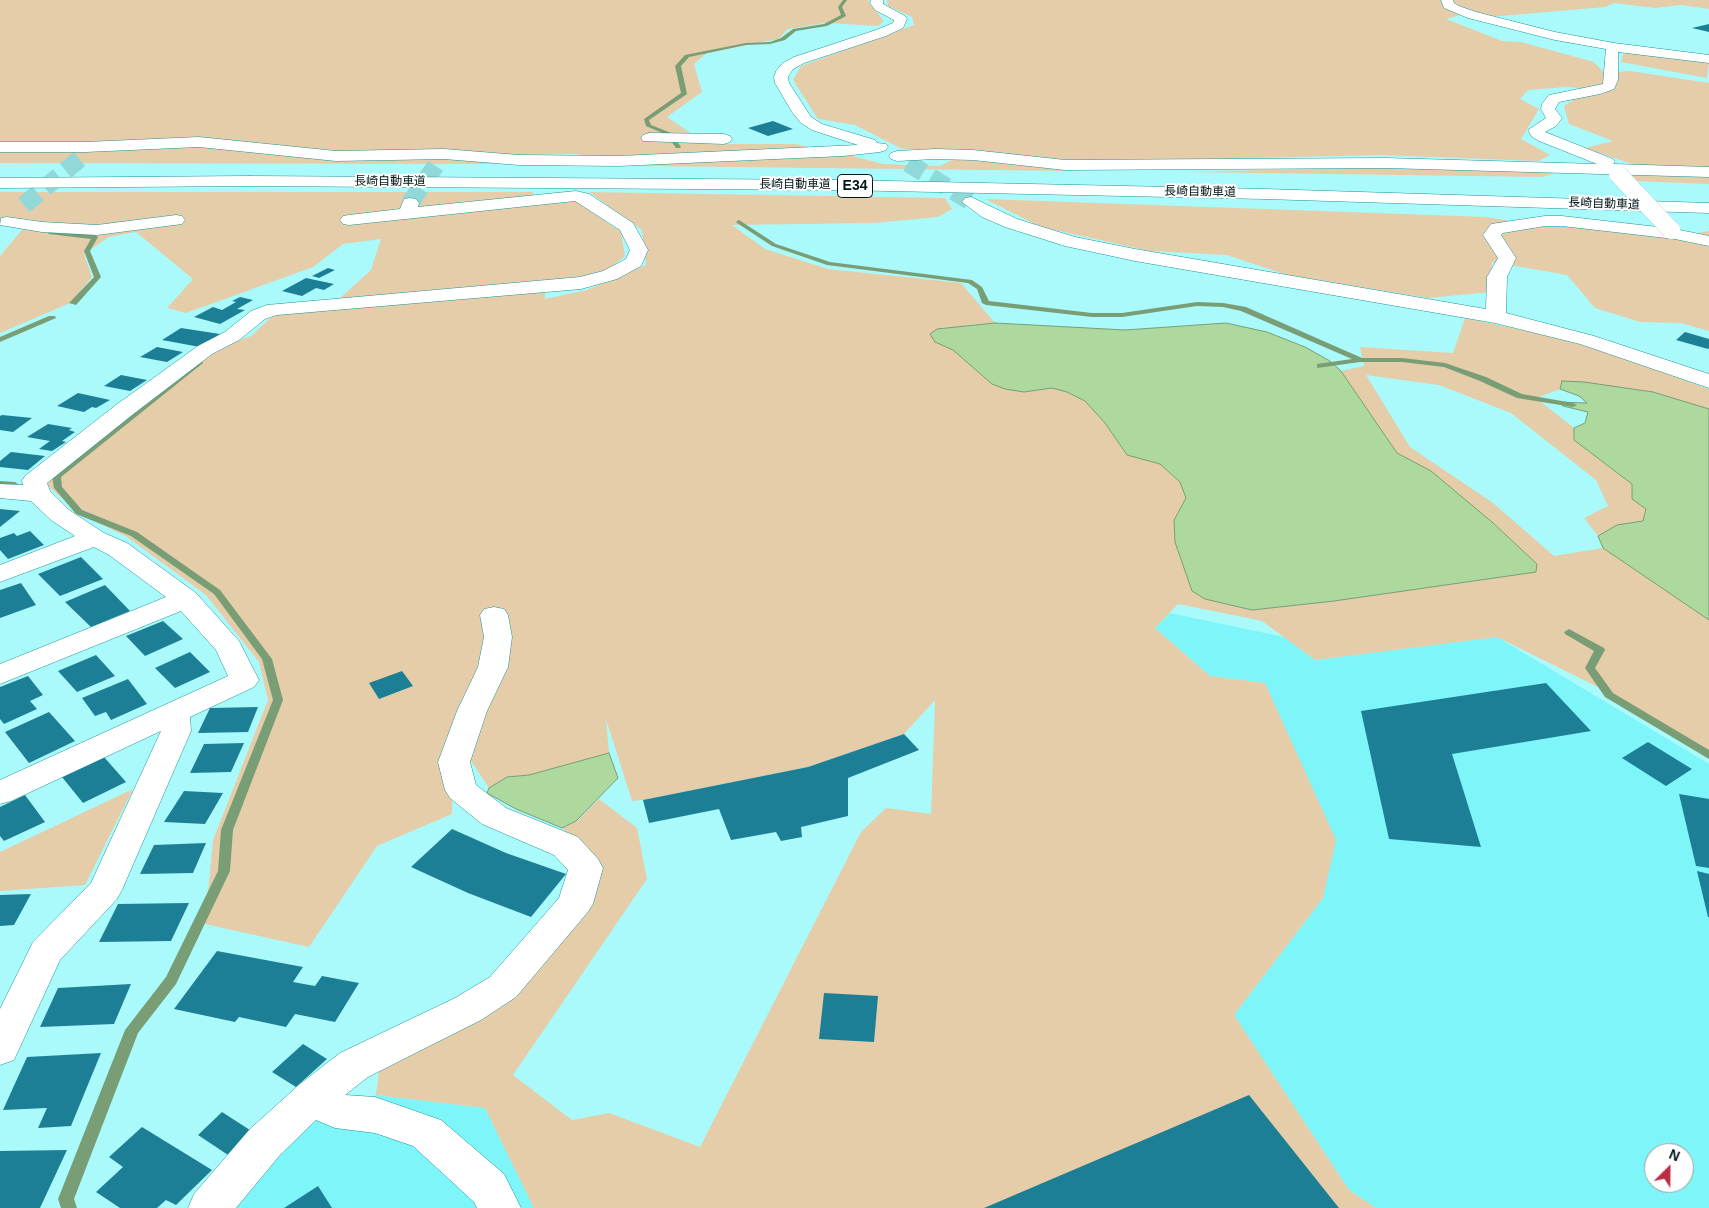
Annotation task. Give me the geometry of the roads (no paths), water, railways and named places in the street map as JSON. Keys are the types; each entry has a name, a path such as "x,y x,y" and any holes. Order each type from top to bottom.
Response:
{"main road":[{"path":"877,0 876,3 879,6 900,19 898,25 881,33 799,60 788,66 783,71 781,77 782,83 799,112 806,120 817,127 858,138 902,159 935,154 973,155 1064,165 1386,163 1616,172 1709,172"},
{"path":"1448,0 1448,5 1472,15 1539,32 1614,47 1709,59"},
{"path":"1614,47 1611,52 1611,80 1609,86 1600,90 1554,98 1549,104 1548,109 1554,118 1536,130 1537,134 1610,163 1616,172 1673,232"},
{"path":"649,138 735,140"},
{"path":"755,140 794,140 836,146 880,147"},
{"path":"0,147 83,152 199,142 336,156 618,161 843,151 880,147"},
{"name":"長崎自動車道","path":"0,172 258,171 852,176 1260,184 1709,197"},
{"name":"長崎自動車道","path":"0,183 259,181 841,185 1275,194 1709,208"},
{"path":"0,793 244,680 228,647 186,599 118,549 96,538 60,515 38,494 34,481 124,410 205,350 232,336 258,315 274,309 581,283 610,276 634,262 639,250 628,227 583,198 576,196 409,208 349,220"},
{"path":"971,202 988,214 1036,232 1135,256 1496,317 1587,340 1709,381"},
{"path":"4,222 24,205"},
{"path":"4,222 42,227 97,230 176,220"},
{"path":"1496,317 1497,277 1507,258 1492,235 1496,228 1545,221 1562,221 1673,232 1709,241"},
{"path":"0,491 38,494"},
{"path":"0,574 96,538"},
{"path":"0,675 186,599"},
{"path":"209,1208 265,1142 314,1096 354,1065 468,1009 502,987 575,904 586,868 566,846 494,816 461,790 454,762 472,711 494,667 498,637 494,615"},
{"path":"0,1049 46,952 106,890 176,732 175,712"},
{"path":"314,1096 335,1111 375,1115 427,1133 489,1188 500,1208"}],"waterway":[{"path":"678,147 669,134 649,126 646,120 684,94 678,66 687,56 746,44 770,43 783,39 795,30 825,25 844,16 840,7 845,0"},
{"path":"739,222 774,245 829,264 970,281 980,288 986,303 1092,315 1122,315 1197,304 1223,305 1243,309 1361,360 1402,360 1445,365 1483,379 1520,396 1573,405"},
{"path":"51,233 95,237 87,251 98,277 73,303"},
{"path":"0,340 52,318"},
{"path":"1320,366 1360,360"},
{"path":"69,1208 66,1199 132,1030 171,980 224,871 227,830 278,700 267,659 217,592 134,534 79,512 58,488 56,476 199,363"},
{"path":"0,484 15,485"},
{"path":"1569,632 1600,650 1590,668 1609,695 1709,755"}],"tunnel":[{"path":"24,205 82,157"},
{"path":"410,203 439,161"},
{"path":"908,163 971,202"}]}
